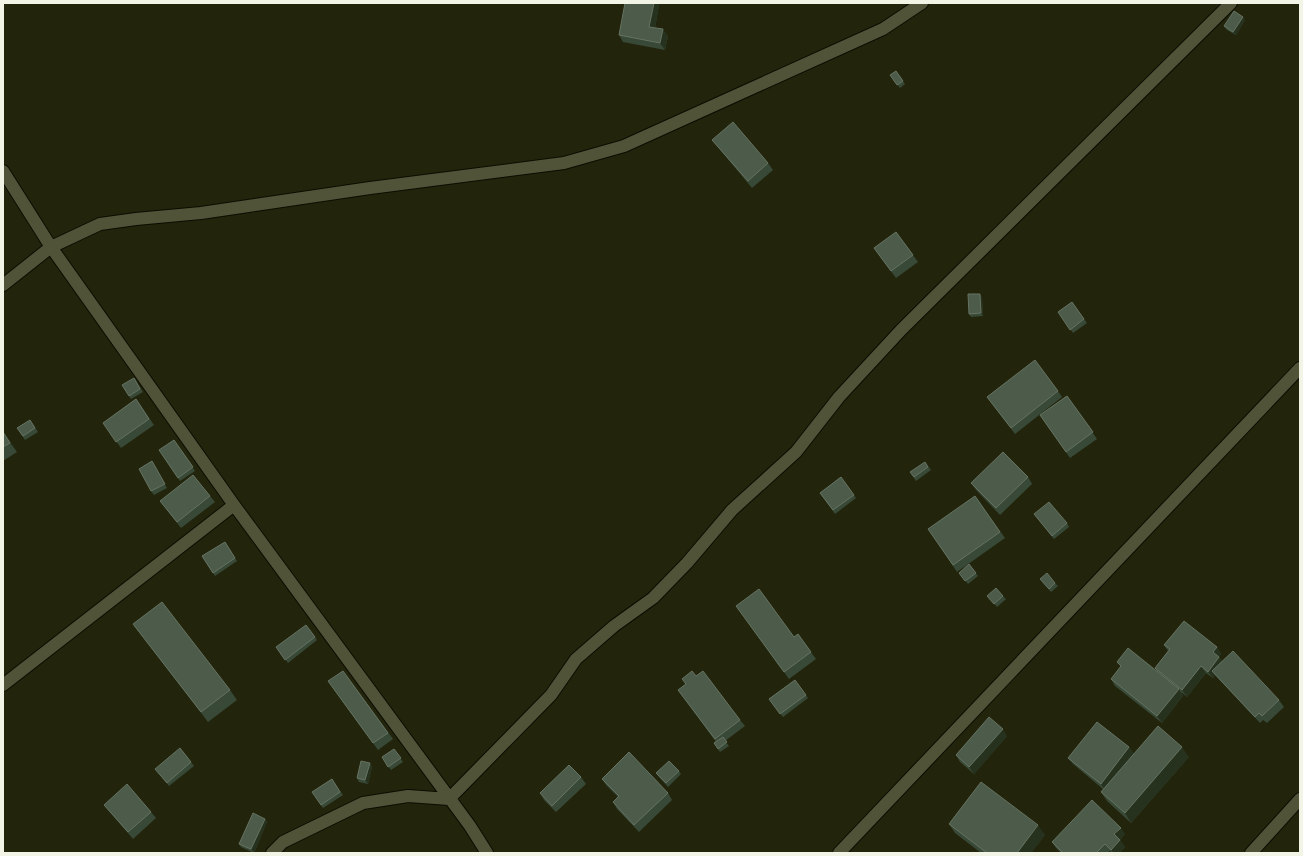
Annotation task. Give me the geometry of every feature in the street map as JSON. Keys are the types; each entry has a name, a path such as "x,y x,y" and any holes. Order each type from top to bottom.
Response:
{"street":[{"path":"3,285 51,246 100,224 201,213 370,188 564,163 624,146 884,29 922,3"},
{"path":"272,853 284,842 364,803 408,796 449,799 551,695 576,658 614,626 653,598 687,563 732,510 796,452 839,397 901,330 1231,3"},
{"path":"3,170 51,246 234,505 470,826 487,853"},
{"path":"839,853 1300,368"},
{"path":"3,686 234,505"},
{"path":"1252,853 1300,799"}],"building":[{"path":"625,3 654,3 649,27 663,29 660,43 619,35"},
{"path":"1234,11 1243,17 1233,32 1224,26"},
{"path":"896,71 903,81 897,85 890,75"},
{"path":"733,122 768,163 748,181 712,140"},
{"path":"896,232 913,255 891,271 874,248"},
{"path":"968,294 980,294 981,313 969,314"},
{"path":"1072,302 1084,319 1070,330 1058,312"},
{"path":"1035,360 1058,391 1011,428 987,397"},
{"path":"134,378 140,389 129,396 122,385"},
{"path":"1067,396 1093,432 1066,452 1040,415"},
{"path":"136,399 149,419 116,442 103,423"},
{"path":"30,420 35,428 23,436 17,428"},
{"path":"3,432 10,443 3,447"},
{"path":"174,440 193,467 178,478 159,450"},
{"path":"1003,452 1028,477 996,508 971,483"},
{"path":"152,461 165,484 151,491 139,469"},
{"path":"925,462 928,467 914,477 910,472"},
{"path":"193,475 210,496 177,522 160,501"},
{"path":"841,477 854,495 833,510 820,493"},
{"path":"975,496 1000,532 953,565 928,529"},
{"path":"1049,502 1067,523 1052,536 1034,514"},
{"path":"225,542 235,558 213,573 202,556"},
{"path":"969,564 976,573 965,581 959,573"},
{"path":"1047,573 1055,583 1049,589 1040,579"},
{"path":"996,588 1003,596 994,604 987,596"},
{"path":"759,589 794,637 798,634 811,652 784,672 736,606"},
{"path":"162,602 230,690 201,712 133,624"},
{"path":"1184,621 1217,647 1213,652 1219,657 1208,672 1201,666 1182,690 1155,668 1170,649 1164,645"},
{"path":"306,625 315,637 285,660 276,647"},
{"path":"1128,648 1179,689 1157,716 1111,679 1121,666 1117,662"},
{"path":"1233,651 1279,700 1262,716 1259,713 1255,717 1212,671"},
{"path":"343,671 388,733 373,743 328,681"},
{"path":"692,671 696,676 703,671 740,720 715,739 678,690 686,684 682,679"},
{"path":"795,680 806,695 780,714 769,699"},
{"path":"989,717 1003,729 969,767 956,755"},
{"path":"1097,722 1129,747 1101,784 1068,758"},
{"path":"1158,726 1182,747 1125,813 1101,792"},
{"path":"723,737 727,742 718,749 714,743"},
{"path":"180,748 191,762 167,783 155,769"},
{"path":"394,749 401,758 388,767 382,757"},
{"path":"629,752 668,793 634,825 613,802 619,796 602,779"},
{"path":"361,761 370,763 365,780 357,778"},
{"path":"669,761 679,771 666,783 656,773"},
{"path":"569,765 581,777 552,806 540,793"},
{"path":"332,779 340,792 321,805 312,792"},
{"path":"981,782 1038,825 1017,853 987,853 949,824"},
{"path":"127,784 151,812 128,832 104,805"},
{"path":"1092,800 1121,828 1114,834 1120,840 1111,850 1105,844 1096,853 1063,853 1052,842"},
{"path":"253,813 265,819 251,849 239,844"}]}
